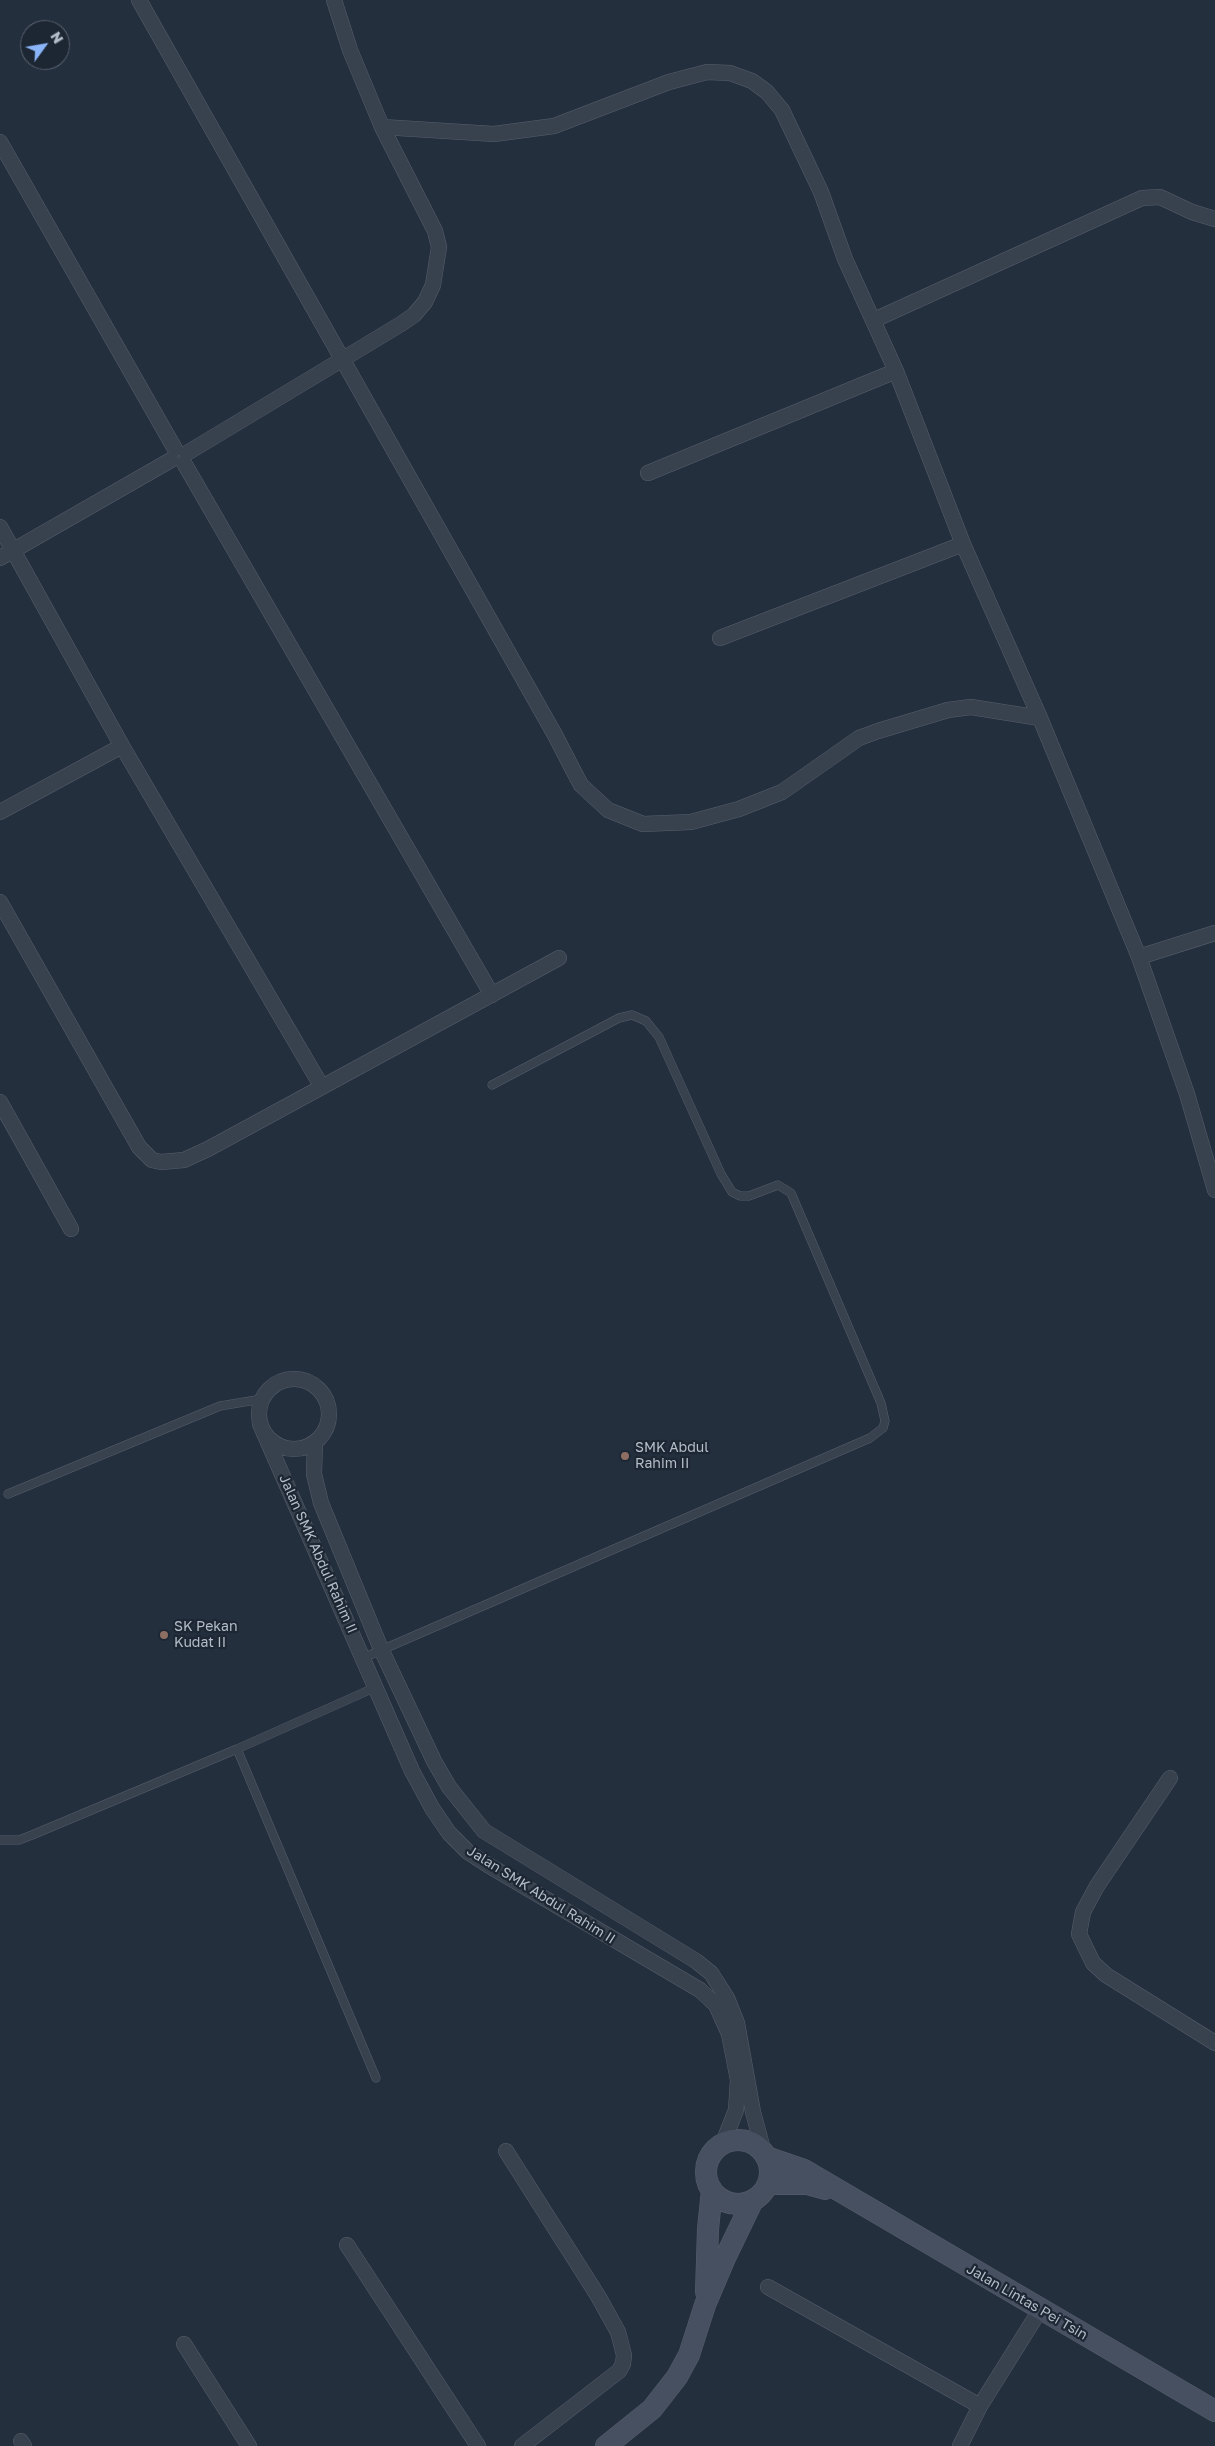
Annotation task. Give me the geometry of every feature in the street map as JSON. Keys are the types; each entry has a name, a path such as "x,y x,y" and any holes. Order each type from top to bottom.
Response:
{"street":[{"path":"139,0 581,785 608,810 643,824 691,822 739,809 782,792 859,738 948,710 972,707 1040,718"},
{"path":"7,554 179,456 342,359 414,314 424,302 433,285 437,269 439,247 435,231 382,127 350,50 334,0"},
{"path":"382,127 494,134 554,126 669,82 707,72 730,73 752,81 767,92 782,110 821,192 845,259 896,371 963,544 1040,718 1139,957 1187,1094 1215,1190"},
{"path":"0,142 179,456 492,995"},
{"path":"874,320 1142,198 1160,198 1192,212 1215,219"},
{"path":"648,473 896,371"},
{"path":"0,527 7,554 322,1087"},
{"path":"720,638 963,544"},
{"path":"0,812 122,746"},
{"path":"0,902 139,1147 152,1160 171,1162 184,1160 208,1149 559,958"},
{"path":"1139,957 1215,933"},
{"path":"0,1102 71,1229"},
{"path":"291,1379 303,1380 314,1385 323,1394 328,1405 330,1418 326,1429 315,1442 298,1450 286,1449 275,1444 266,1435 260,1424 259,1411 262,1399 269,1389 279,1382 291,1379"},
{"name":"Jalan SMK Abdul Rahim II","path":"260,1424 412,1772 432,1808 450,1833 468,1852 700,1990 716,2005 729,2034 735,2056 738,2080 736,2110 723,2143"},
{"name":"Jalan SMK Abdul Rahim II","path":"315,1442 314,1474 321,1503 381,1650 449,1788 484,1831 696,1961 711,1973 727,1998 738,2023 753,2112 765,2155"},
{"path":"1170,1778 1097,1886 1083,1912 1079,1934 1093,1963 1106,1975 1215,2043"},
{"path":"733,2140 746,2140 756,2145 765,2155 770,2174 768,2184 762,2193 753,2200 742,2203 730,2203 720,2198 712,2190 707,2180 708,2160 714,2150 723,2143 733,2140"},
{"path":"506,2151 598,2296 618,2332 624,2355 619,2371 522,2446"},
{"name":"Jalan Lintas Pei Tsin","path":"765,2155 804,2170 840,2193 1215,2411"},
{"name":"Jalan Lintas Pei Tsin","path":"768,2184 808,2184 840,2193"},
{"path":"705,2305 708,2229 712,2190"},
{"path":"606,2446 652,2409 677,2376 688,2355 705,2305 753,2200"},
{"path":"347,2245 478,2446"},
{"path":"768,2287 980,2406"},
{"path":"960,2446 980,2406 1040,2310"},
{"path":"184,2344 249,2446"}],"lane":[{"path":"363,1658 870,1438 883,1428 885,1421 881,1403 791,1193 778,1185 749,1196 740,1196 732,1192 721,1174 659,1037 646,1021 632,1015 619,1018 492,1086"},
{"path":"8,1494 220,1406 262,1399"},
{"path":"0,1840 19,1840 237,1749 376,1687"},
{"path":"237,1749 376,2078"}],"place":[{"name":"SMK Abdul Rahim II","path":"625,1456"},
{"name":"SK Pekan Kudat II","path":"164,1635"}]}
